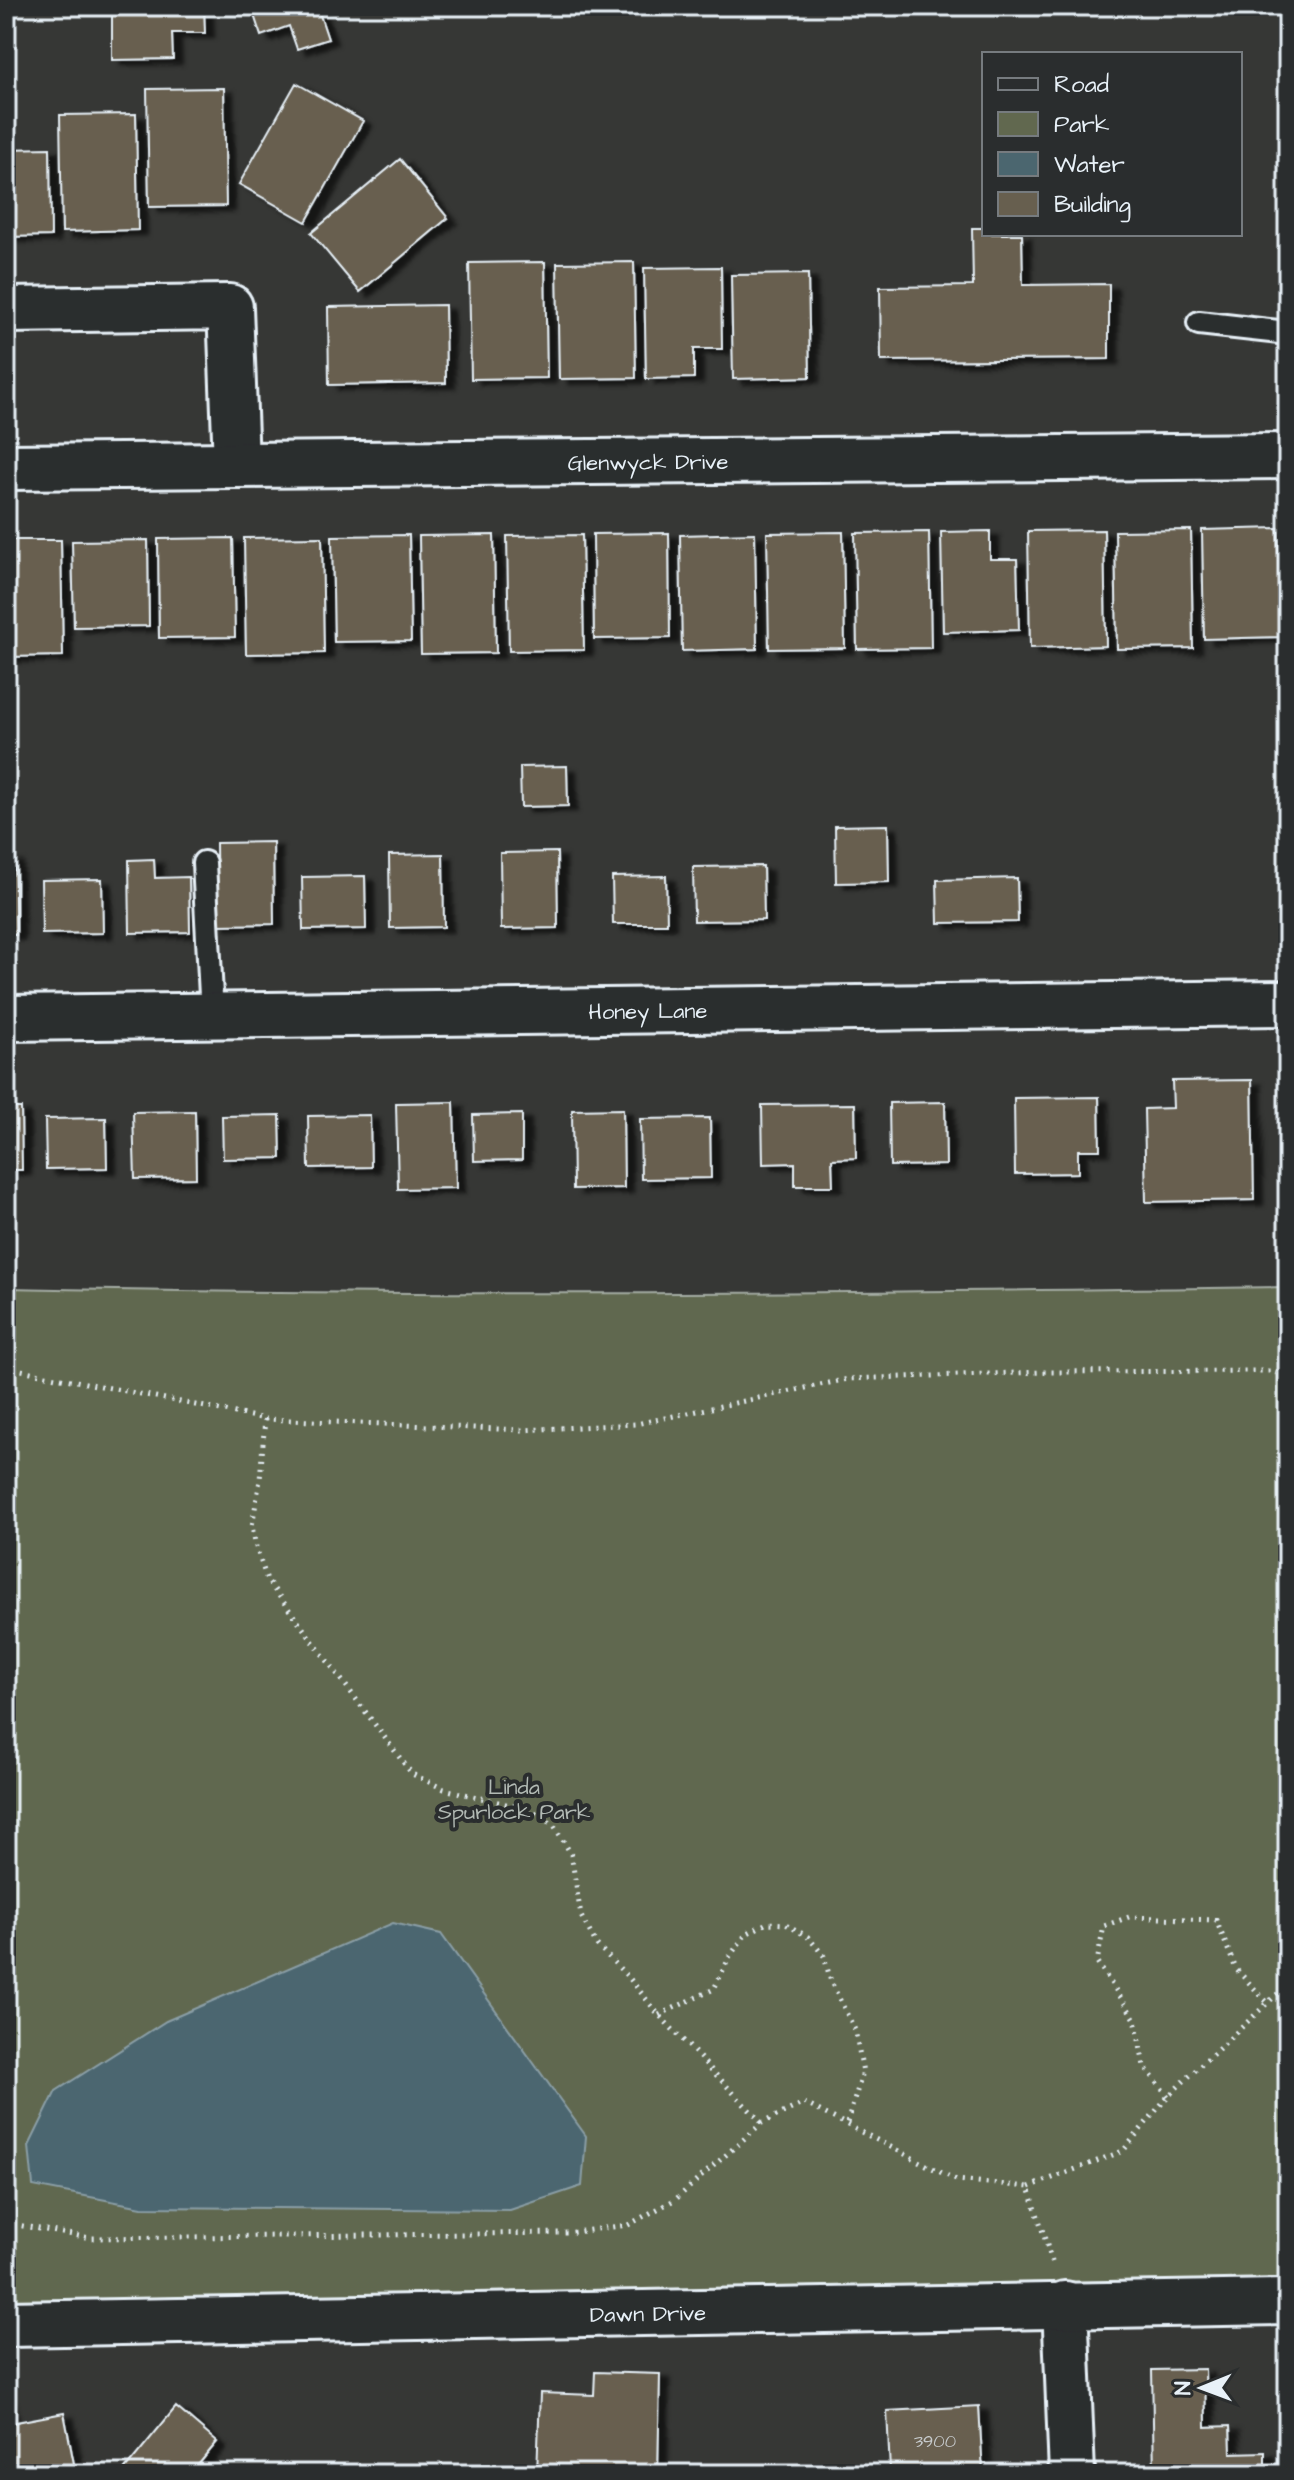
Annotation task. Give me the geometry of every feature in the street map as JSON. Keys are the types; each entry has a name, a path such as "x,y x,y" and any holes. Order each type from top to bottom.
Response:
{"street":[{"path":"6,310 230,307 236,464"},
{"name":"Glenwyck Drive","path":"6,467 1288,456"},
{"name":"Honey Lane","path":"6,1018 1288,1003"},
{"name":"Dawn Drive","path":"6,2324 1288,2302"},
{"path":"1065,2304 1072,2474"}],"lane":[{"path":"1199,323 1288,333"},
{"path":"204,863 212,1015"}],"path":[{"path":"6,1367 265,1419 522,1430 636,1424 848,1379 1044,1372 1271,1371 1288,1376"},
{"path":"265,1419 252,1526 267,1580 412,1774 444,1789 531,1810 554,1825 571,1854 581,1916 597,1945 762,2123"},
{"path":"1168,2096 1144,2066 1135,2019 1097,1962 1104,1926 1129,1917 1216,1920 1236,1969 1268,2003"},
{"path":"659,2015 714,1989 730,1956 746,1934 767,1923 786,1924 808,1937 824,1956 831,1982 855,2030 863,2072 846,2126"},
{"path":"6,2223 90,2238 567,2233 628,2225 676,2199 762,2123 804,2103 956,2180 1029,2187 1123,2151 1168,2096 1288,1984"},
{"path":"1029,2187 1065,2304"}],"green space":[{"name":"Linda Spurlock Park","path":"1288,1287 1288,2283 6,2315 6,1288 647,1293"}],"water":[{"path":"393,1923 441,1934 586,2136 582,2186 510,2210 142,2207 33,2186 29,2146 56,2091 166,2021"}],"building":[{"path":"112,6 204,6 205,33 172,33 173,59 112,60"},
{"path":"251,6 328,6 318,9 328,39 297,49 289,26 261,36"},
{"path":"296,83 363,121 306,222 239,184"},
{"path":"224,88 226,206 149,207 147,89"},
{"path":"136,114 138,230 62,232 60,115"},
{"path":"50,148 51,236 6,237 6,149"},
{"path":"400,159 448,218 360,292 311,233"},
{"path":"972,228 982,228 982,236 1022,236 1023,285 1109,284 1109,359 881,361 880,287 973,286"},
{"path":"545,262 547,378 471,379 469,263"},
{"path":"634,262 636,378 559,379 557,263"},
{"path":"721,267 722,349 694,349 694,378 646,379 644,268"},
{"path":"808,274 810,377 733,379 731,275"},
{"path":"445,305 446,383 329,385 328,307"},
{"path":"1278,528 1280,637 1204,639 1202,530"},
{"path":"1104,530 1106,646 1030,648 1028,531"},
{"path":"1191,530 1193,648 1117,649 1115,531"},
{"path":"990,531 990,559 1017,559 1019,630 943,632 941,532"},
{"path":"843,532 845,648 769,649 767,533"},
{"path":"929,532 931,648 857,649 855,533"},
{"path":"669,533 670,638 594,639 593,534"},
{"path":"755,533 757,649 682,651 680,535"},
{"path":"409,535 411,641 334,642 332,536"},
{"path":"494,535 496,653 421,654 419,536"},
{"path":"582,535 584,650 509,651 507,536"},
{"path":"322,537 324,653 246,654 244,538"},
{"path":"233,538 235,637 159,638 158,539"},
{"path":"6,540 61,540 63,656 6,657"},
{"path":"148,540 149,626 74,627 72,541"},
{"path":"567,766 568,806 521,807 520,767"},
{"path":"888,825 889,882 836,883 835,826"},
{"path":"273,842 274,924 217,925 216,843"},
{"path":"557,852 558,928 501,929 500,853"},
{"path":"443,854 444,927 390,928 389,855"},
{"path":"14,857 16,935 6,935 6,858"},
{"path":"154,859 155,878 189,877 190,932 130,933 129,860"},
{"path":"763,866 764,920 694,921 693,867"},
{"path":"365,876 366,929 303,930 302,877"},
{"path":"666,876 667,924 613,924 612,877"},
{"path":"1017,878 1018,922 938,923 937,880"},
{"path":"102,879 103,933 42,934 41,880"},
{"path":"1252,1080 1254,1200 1146,1202 1144,1109 1173,1108 1172,1081"},
{"path":"1099,1097 1100,1150 1078,1150 1078,1173 1015,1174 1014,1098"},
{"path":"454,1102 456,1188 398,1189 396,1103"},
{"path":"945,1102 946,1165 890,1166 889,1103"},
{"path":"855,1104 856,1158 832,1159 833,1186 795,1186 795,1163 763,1164 762,1105"},
{"path":"6,1108 21,1108 22,1170 6,1170"},
{"path":"623,1109 624,1188 573,1189 572,1110"},
{"path":"195,1111 196,1178 135,1179 133,1112"},
{"path":"522,1114 522,1160 474,1161 473,1115"},
{"path":"280,1115 281,1158 223,1159 222,1116"},
{"path":"370,1115 371,1167 309,1168 308,1116"},
{"path":"106,1118 107,1168 46,1169 45,1119"},
{"path":"710,1118 711,1178 641,1179 640,1119"},
{"path":"1205,2369 1206,2427 1230,2426 1231,2453 1265,2452 1265,2474 1154,2474 1152,2370"},
{"path":"595,2372 660,2374 658,2474 537,2474 540,2393 594,2395"},
{"path":"6,2398 11,2423 64,2413 76,2474 6,2474"},
{"path":"979,2406 983,2474 860,2474 890,2471 887,2411"},
{"path":"176,2407 217,2442 194,2470 198,2474 121,2474"}]}
